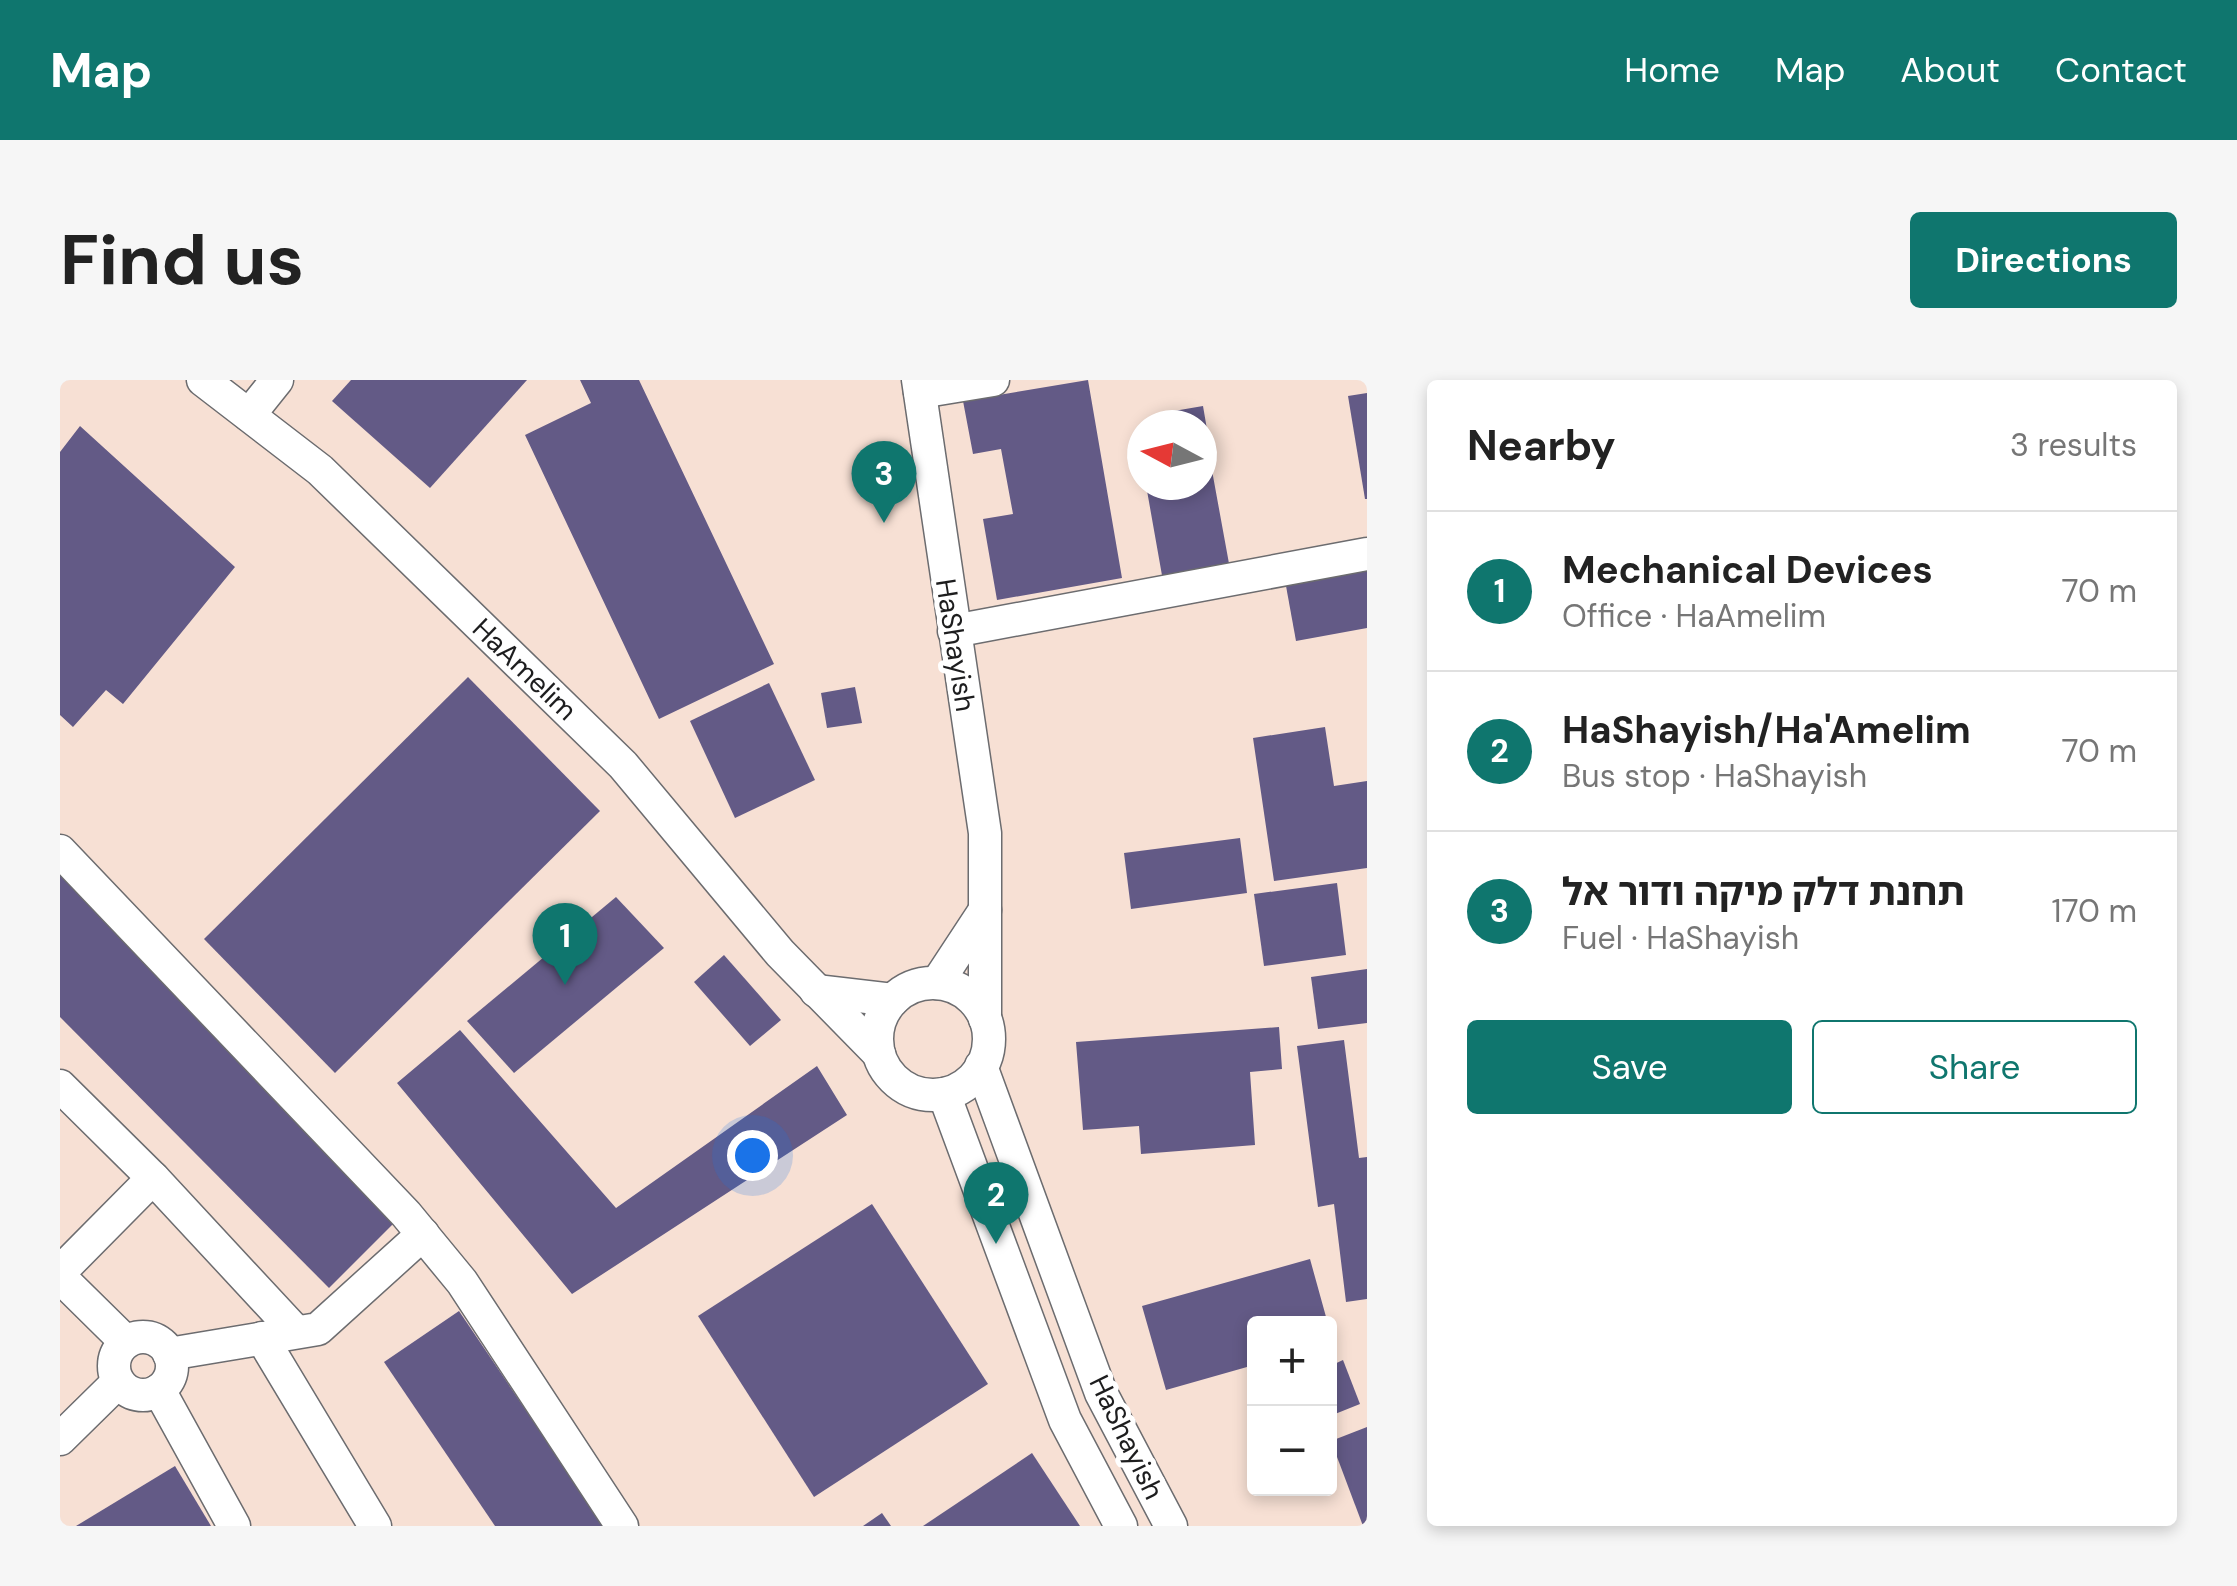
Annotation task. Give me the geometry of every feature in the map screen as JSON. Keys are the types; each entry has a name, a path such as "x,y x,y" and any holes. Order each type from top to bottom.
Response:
{"street":[{"name":"HaAmelim","path":"203,380 320,470 624,765 816,991 878,1054"},
{"path":"249,415 277,380"},
{"path":"919,386 993,380"},
{"name":"HaShayish","path":"919,386 985,833 984,1019"},
{"path":"954,631 1367,554"},
{"path":"60,851 422,1234 462,1282 622,1526"},
{"path":"937,983 985,910"},
{"path":"937,983 971,997 984,1019 989,1045 981,1066 961,1088 944,1094 911,1091 897,1082 878,1054 878,1028 892,1000 919,984 937,983"},
{"path":"816,991 892,1000"},
{"name":"HaShayish","path":"981,1066 1102,1393 1171,1526"},
{"path":"60,1086 154,1178 296,1332"},
{"name":"HaShayish","path":"944,1094 1065,1420 1120,1526"},
{"path":"126,1342 60,1274 154,1178"},
{"path":"169,1354 318,1328 422,1234"},
{"path":"262,1338 375,1526"},
{"path":"154,1339 169,1354 170,1376 159,1390 133,1394 118,1382 115,1356 126,1342 154,1339"},
{"path":"60,1439 118,1382"},
{"path":"159,1390 234,1526"}],"shaded area":[{"path":"60,380 1367,380 1367,1526 60,1526"}],"building":[{"path":"351,380 527,380 430,488 332,401"},
{"path":"580,380 639,380 774,664 659,719 525,435 591,403"},
{"path":"1088,380 1122,578 997,600 983,519 1013,514 1001,449 973,454 963,401"},
{"path":"1367,393 1367,499 1365,499 1348,396"},
{"path":"80,426 235,567 123,704 106,690 73,727 60,715 60,452"},
{"path":"1217,498 1230,569 1163,581 1149,500"},
{"path":"1367,560 1367,628 1296,641 1284,575"},
{"path":"468,677 600,811 335,1073 204,939"},
{"path":"769,683 815,780 735,818 690,721"},
{"path":"855,687 862,723 827,728 821,693"},
{"path":"1325,727 1334,786 1367,781 1367,868 1274,881 1253,738"},
{"path":"1240,838 1247,893 1131,909 1124,853"},
{"path":"60,874 400,1217 329,1288 60,1017"},
{"path":"1337,883 1346,955 1264,966 1254,894"},
{"path":"616,897 664,948 514,1073 467,1021"},
{"path":"724,955 781,1020 750,1046 694,982"},
{"path":"1367,969 1367,1023 1318,1029 1311,977"},
{"path":"1279,1027 1282,1069 1250,1072 1255,1145 1141,1154 1139,1126 1083,1130 1076,1042"},
{"path":"460,1030 616,1208 817,1066 847,1115 572,1294 397,1083"},
{"path":"1344,1040 1359,1158 1367,1157 1367,1299 1346,1302 1334,1204 1318,1207 1297,1046"},
{"path":"872,1204 988,1384 814,1497 698,1316"},
{"path":"1310,1259 1326,1316 1247,1316 1247,1367 1166,1390 1142,1306"},
{"path":"459,1311 604,1526 495,1526 384,1362"},
{"path":"1343,1360 1360,1404 1337,1413 1337,1406 1337,1363"},
{"path":"1367,1427 1367,1526 1363,1526 1337,1457 1337,1439"},
{"path":"1032,1453 1080,1526 923,1526"},
{"path":"175,1466 211,1526 76,1526"},
{"path":"882,1513 891,1526 863,1526"}],"place":[{"name":"תחנת דלק מיקה ודור אל","path":"884,523"},
{"name":"Mechanical Devices","path":"565,985"},
{"name":"HaShayish/Ha'Amelim","path":"996,1244"}]}
